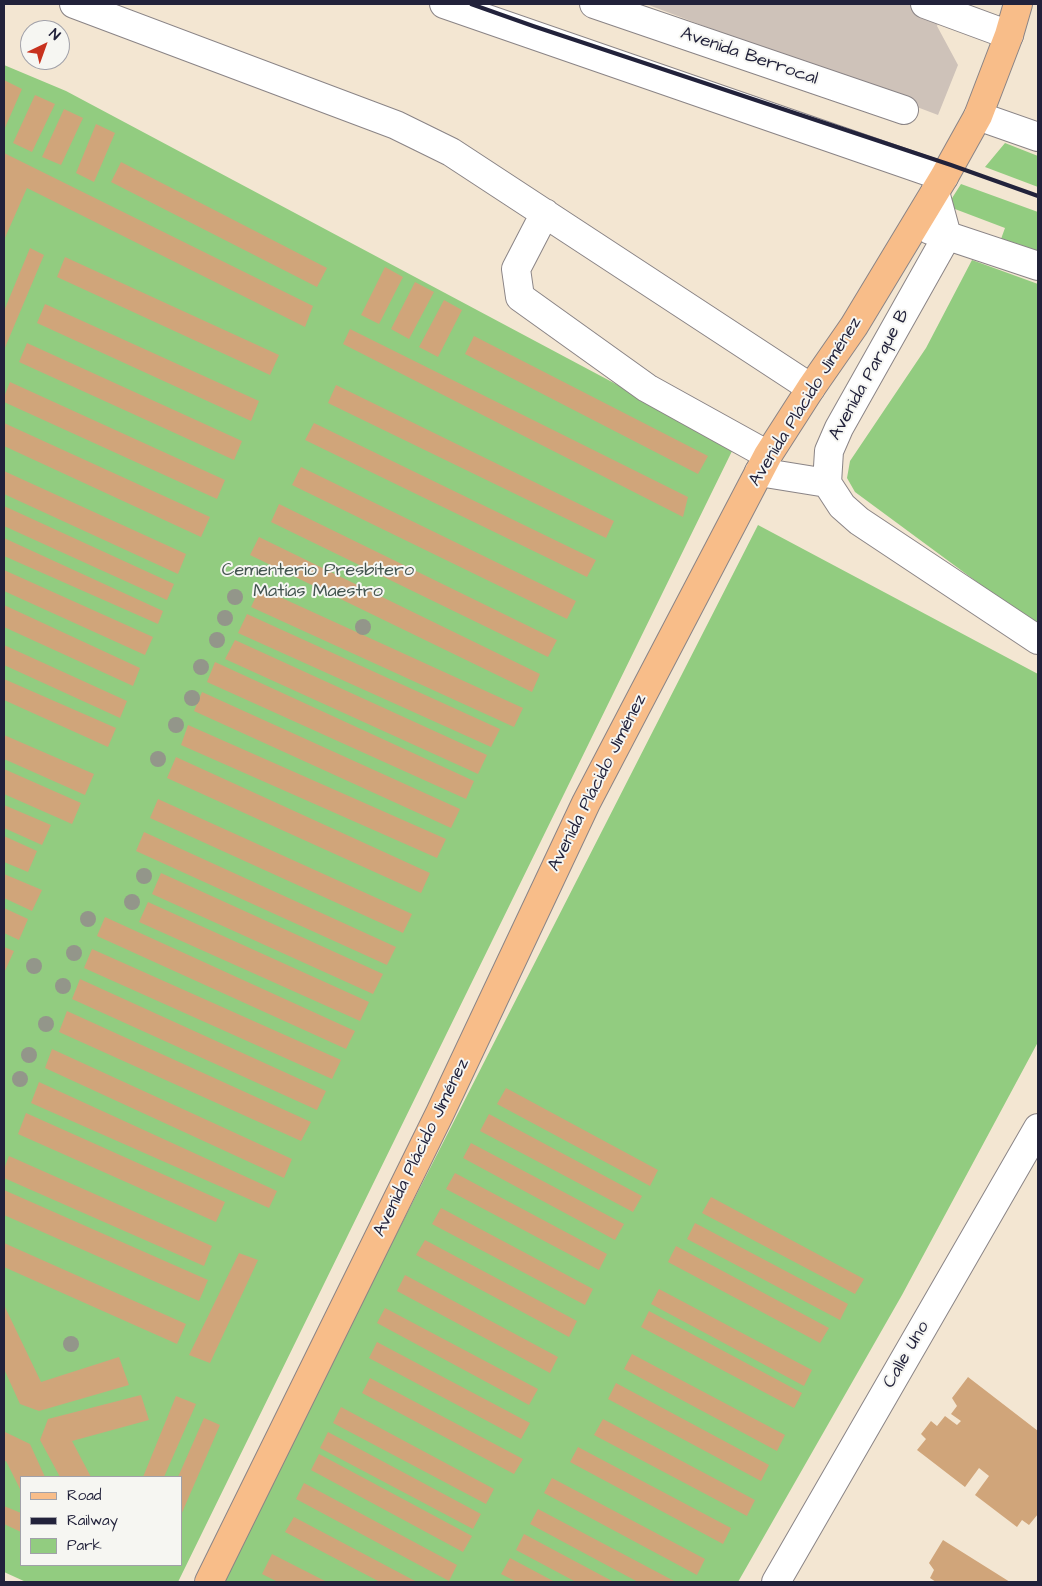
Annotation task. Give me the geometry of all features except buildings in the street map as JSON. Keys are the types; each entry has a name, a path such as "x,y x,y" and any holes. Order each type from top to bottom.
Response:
{"main road":[{"name":"Avenida Plácido Jiménez","path":"209,1582 440,1114 586,803 764,463 811,388 854,326 939,185 978,116 1009,35 1018,4"}],"street":[{"path":"74,4 396,125 451,152 811,388"},
{"path":"444,4 939,185 947,236"},
{"name":"Avenida Berrocal","path":"594,4 904,110"},
{"path":"925,4 1009,35"},
{"path":"978,116 1038,138"},
{"path":"545,213 516,269 520,296 647,388 764,463 827,483 842,506 859,521 1038,640"},
{"path":"915,225 1038,266"},
{"name":"Avenida Parque B","path":"827,483 829,450 839,428 947,236"},
{"name":"Calle Uno","path":"776,1582 1038,1128"}],"shaded area":[{"path":"646,4 944,4 937,26 958,65 938,115"}],"green space":[{"name":"Cementerio Presbítero Matías Maestro","path":"4,65 66,91 734,447 178,1582 26,1582 4,1572"},
{"path":"1005,143 1038,156 1038,187 985,167"},
{"path":"961,184 1038,212 1038,251 1001,239 1005,228 947,206"},
{"path":"972,260 1038,284 1038,627 855,492 847,478 850,461 926,348"},
{"path":"758,525 1038,674 1038,1042 902,1295 738,1582 219,1582"}],"railway":[{"path":"471,4 1038,196"}]}
